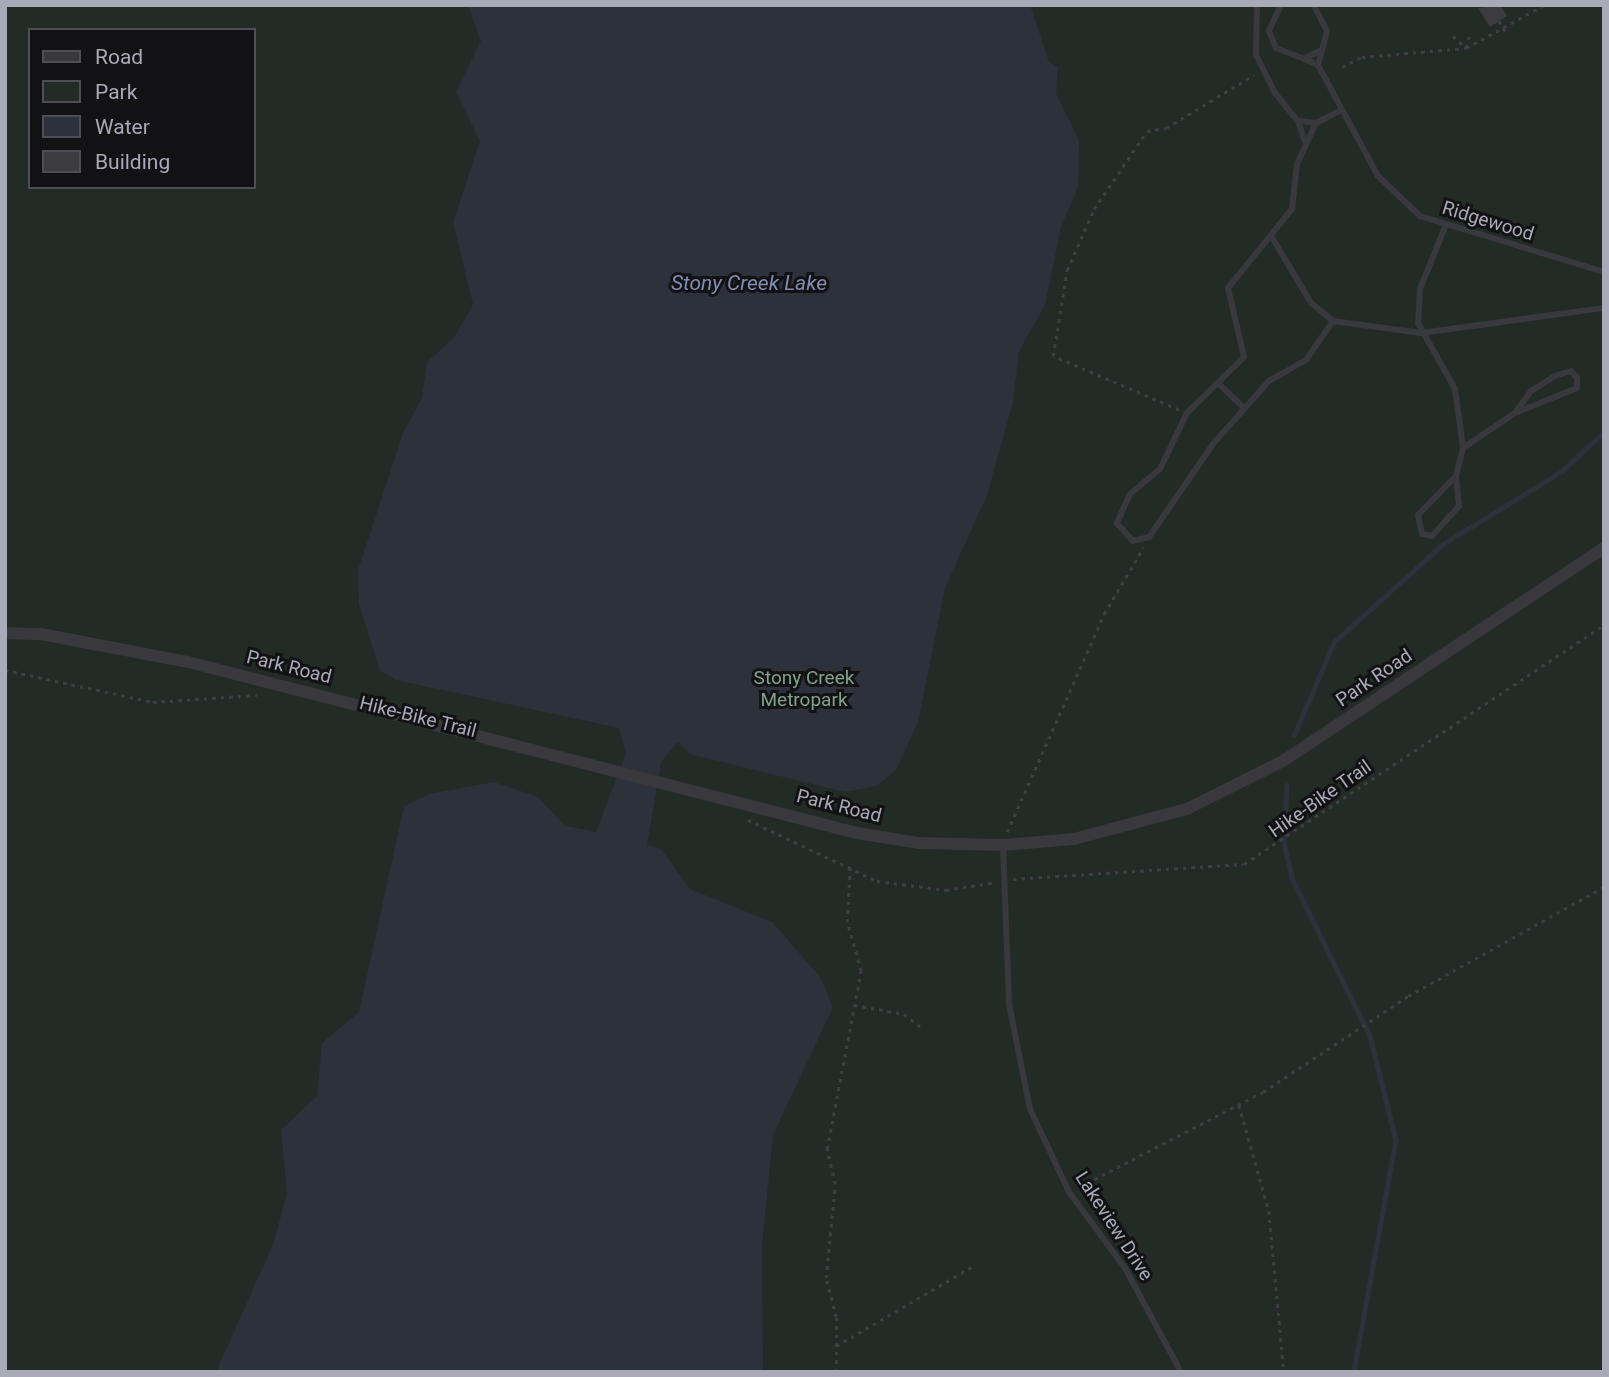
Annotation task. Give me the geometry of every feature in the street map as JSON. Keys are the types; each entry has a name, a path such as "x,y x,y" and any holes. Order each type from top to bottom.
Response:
{"street":[{"name":"Park Road","path":"5,633 41,634 188,662 666,780 857,833 919,844 1003,845 1134,827 1199,803 1283,761 1604,548"}],"lane":[{"path":"1257,5 1252,26 1263,69 1298,121 1304,141 1297,194 1273,239 1236,271 1228,288 1244,357 1187,414 1160,469 1130,494 1117,523 1133,541 1149,537 1245,409 1269,381 1306,360 1332,321"},
{"path":"1281,5 1270,21 1271,40 1284,54 1318,65 1326,22 1314,5"},
{"path":"1304,60 1319,51"},
{"name":"Ridgewood","path":"1318,65 1341,110 1398,199 1445,227 1604,272"},
{"path":"1304,141 1316,123 1341,110"},
{"path":"1298,121 1316,123"},
{"path":"1445,227 1420,289 1421,333 1455,388 1463,448 1456,475 1459,506 1449,524 1432,536 1422,534 1418,515 1456,475"},
{"path":"1273,239 1311,303 1332,321 1421,333 1604,308"},
{"path":"1463,448 1515,413 1577,388 1577,378 1572,370 1555,376 1531,391 1515,413"},
{"path":"1218,383 1245,409"},
{"name":"Lakeview Drive","path":"1003,845 1009,1004 1018,1065 1030,1109 1069,1192 1125,1268 1181,1372"}],"path":[{"path":"1342,67 1362,57 1466,48 1505,31 1544,5"},
{"path":"1499,22 1505,31"},
{"path":"1466,48 1470,32"},
{"path":"1453,36 1466,48"},
{"path":"1187,414 1053,356 1067,270 1094,209 1147,131 1166,128 1263,69"},
{"path":"1003,845 1032,762 1104,614 1149,537"},
{"name":"Hike-Bike Trail","path":"1012,879 1244,864 1604,625"},
{"path":"5,670 153,702 268,696"},
{"path":"739,816 877,881 946,890 998,882"},
{"path":"836,1372 836,1346 826,1278 835,1184 827,1149 861,971 847,922 850,869"},
{"path":"1069,1192 1239,1105 1518,930 1604,887"},
{"path":"853,1005 904,1014 921,1027"},
{"path":"1239,1105 1269,1211 1284,1372"},
{"path":"836,1346 975,1265"}],"green space":[{"name":"Stony Creek Metropark","path":"5,5 1604,5 1604,1372 5,1372"}],"water":[{"name":"Stony Creek Lake","path":"468,5 1030,5 1049,62 1058,67 1056,93 1079,141 1078,187 1061,227 1045,305 1019,351 1013,402 987,495 945,588 918,722 896,770 876,786 845,792 690,754 678,742 661,762 647,845 661,849 690,889 772,922 820,977 833,1007 773,1135 762,1245 763,1372 216,1372 274,1242 287,1193 281,1130 317,1096 322,1043 359,1012 404,806 430,794 494,782 538,797 565,826 596,832 626,753 619,728 396,680 380,671 359,604 358,570 403,433 422,398 427,362 454,338 473,304 453,223 480,141 456,92 481,41"}],"building":[{"path":"1500,5 1507,16 1490,27 1478,8"}],"waterway":[{"path":"1294,735 1334,642 1443,544 1562,471 1604,432"},
{"path":"1287,785 1284,842 1293,880 1370,1036 1396,1140 1354,1372"}]}
